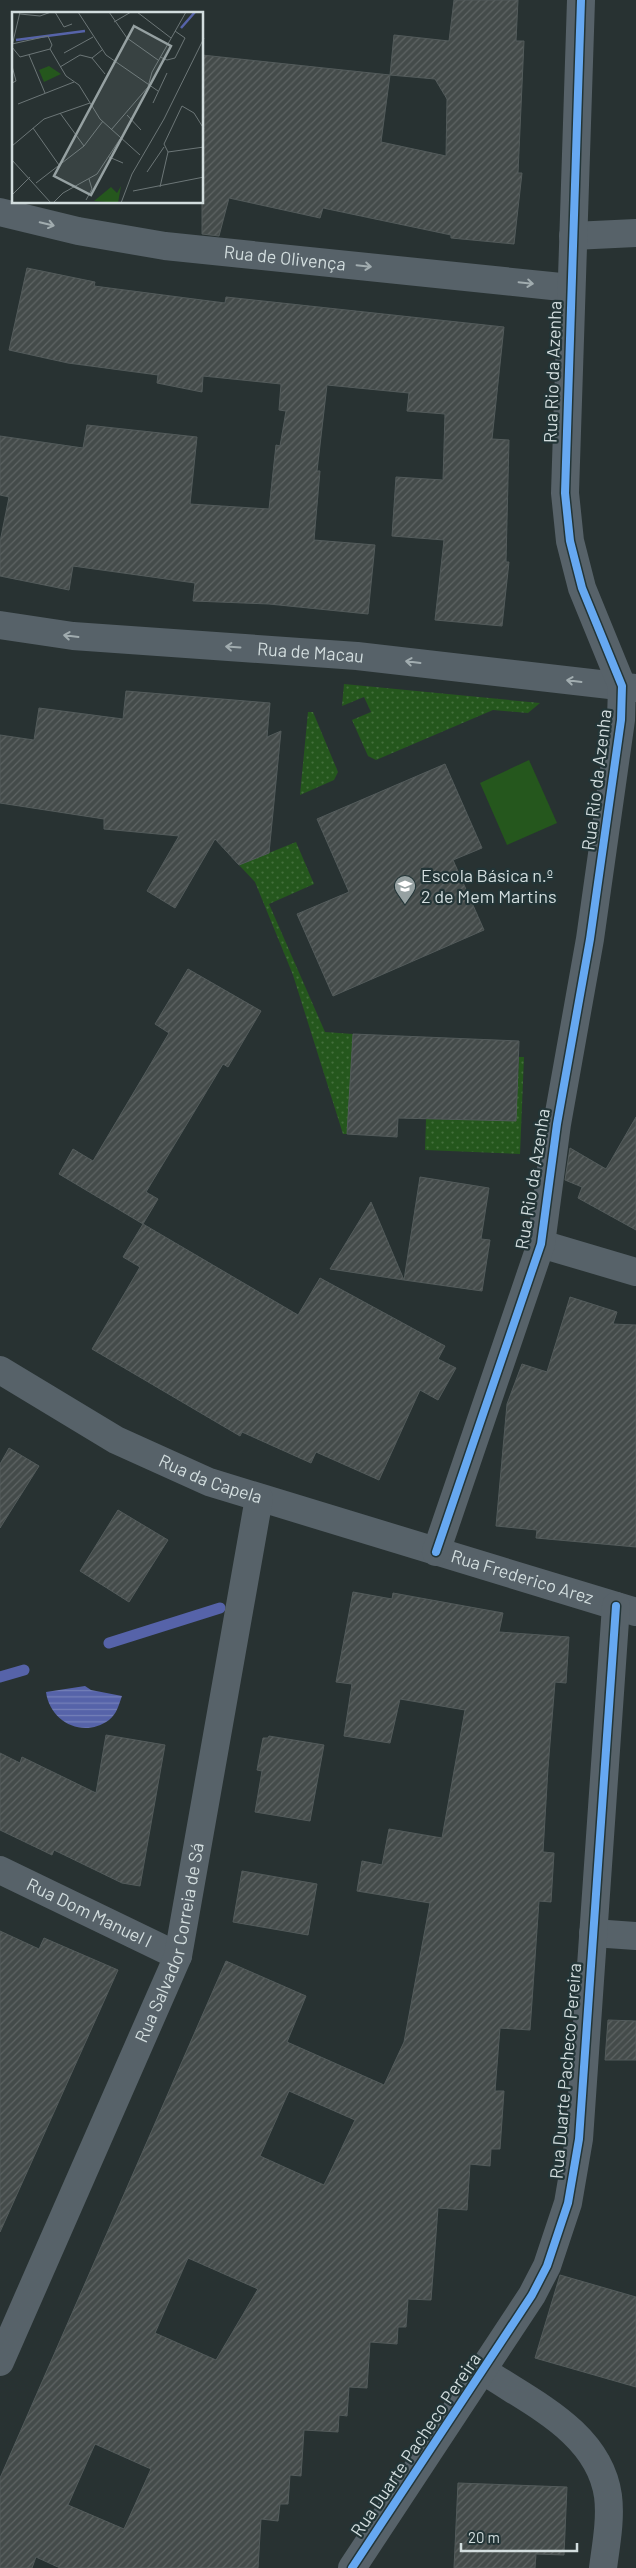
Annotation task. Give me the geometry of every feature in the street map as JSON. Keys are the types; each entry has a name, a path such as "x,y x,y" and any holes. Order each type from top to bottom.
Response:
{"street":[{"name":"Rua Rio da Azenha","path":"436,1552 540,1244 557,1124 590,939 621,720 629,687 582,588 566,517 565,469 581,0"},
{"name":"Rua de Olivença","path":"0,212 78,231 165,246 571,288"},
{"path":"573,236 636,233"},
{"name":"Rua de Macau","path":"0,625 73,636 358,656 629,687"},
{"path":"540,1244 636,1272"},
{"name":"Rua da Capela","path":"0,1370 138,1452 209,1482 436,1552"},
{"name":"Rua Salvador Correia de Sá","path":"0,2362 178,1956 259,1498"},
{"name":"Rua Frederico Arez","path":"436,1552 626,1610"},
{"name":"Rua Duarte Pacheco Pereira","path":"352,2568 516,2323 547,2266 568,2204 579,2140 593,1933 626,1610"},
{"name":"Rua Dom Manuel I","path":"0,1870 178,1956"},
{"path":"593,1933 636,1936"},
{"path":"484,2371 577,2434 598,2462 604,2479 608,2504 603,2568"}],"green space":[{"path":"344,684 540,703 528,713 493,710 376,760 368,756 352,720 371,712 364,697 342,706"},
{"path":"308,712 313,712 338,772 334,780 300,795"},
{"path":"529,760 557,823 507,845 480,783"},
{"path":"296,842 314,884 269,904 325,1032 353,1034 347,1134 343,1134 293,975 255,882 239,865"},
{"path":"519,1057 524,1057 520,1154 425,1150 426,1119 516,1121"}],"water":[{"path":"85,1686 91,1690 122,1696 112,1718 89,1728 69,1724 61,1719 49,1703 46,1692"}],"building":[{"path":"454,0 518,0 516,41 524,41 518,173 522,173 514,244 451,238 451,235 323,208 320,218 229,198 219,236 202,234 202,204 204,204 204,55 390,75 394,35 449,41","holes":["390,75 435,79 447,99 446,156 381,142"]},
{"path":"27,268 95,282 94,286 225,303 226,297 504,327 492,439 509,440 506,562 509,562 502,626 435,620 444,540 392,536 396,477 443,480 445,414 407,411 409,393 327,385 317,471 320,471 314,540 375,545 368,614 269,604 193,601 195,583 73,566 69,590 0,576 0,542 9,497 0,495 0,436 83,448 87,425 197,437 190,504 269,509 276,445 280,446 286,411 279,410 281,384 203,376 202,392 157,383 158,375 68,363 9,350"},
{"path":"126,691 270,703 267,737 281,731 269,853 239,865 215,839 175,908 147,891 179,836 104,829 104,819 0,803 0,735 34,740 39,708 123,719"},
{"path":"445,764 482,848 453,860 484,930 333,996 297,914 349,892 317,819"},
{"path":"188,969 261,1011 228,1067 223,1064 146,1192 158,1199 143,1224 59,1174 73,1149 93,1161 169,1033 155,1024"},
{"path":"353,1034 519,1041 516,1121 398,1118 397,1137 347,1134"},
{"path":"636,1117 636,1230 578,1198 582,1187 565,1180 570,1148 606,1169"},
{"path":"420,1177 489,1188 481,1239 490,1240 482,1291 404,1280"},
{"path":"371,1202 404,1280 330,1269"},
{"path":"143,1224 298,1315 320,1278 445,1346 438,1359 456,1368 438,1400 420,1390 379,1480 316,1452 311,1463 242,1432 240,1436 92,1349 140,1267 123,1257"},
{"path":"570,1297 617,1312 613,1324 636,1325 636,1547 536,1538 537,1530 496,1526 507,1404 522,1364 547,1372"},
{"path":"9,1448 39,1466 0,1528 0,1464"},
{"path":"118,1510 168,1540 129,1602 80,1571"},
{"path":"353,1592 392,1599 393,1593 503,1613 499,1632 569,1637 566,1683 555,1682 548,1768 543,1852 554,1853 551,1902 539,1901 530,2030 500,2028 495,2091 504,2091 500,2149 491,2149 490,2166 470,2164 467,2210 438,2208 431,2300 408,2299 406,2327 398,2327 397,2344 370,2342 367,2388 349,2387 347,2416 339,2415 338,2432 304,2430 301,2476 290,2475 288,2504 280,2504 278,2521 261,2519 258,2568 60,2568 36,2557 32,2568 0,2568 0,2478 226,1961 306,1996 287,2042 384,2085 404,2042 430,1903 357,1891 362,1861 382,1865 389,1829 442,1838 465,1710 400,1699 390,1743 344,1736 352,1684 336,1682","holes":["289,2091 355,2120 324,2185 260,2156","188,2258 258,2289 216,2360 155,2333","95,2444 151,2469 124,2529 68,2505"]},
{"path":"106,1735 165,1745 140,1886 122,1883 54,1850 52,1855 0,1830 0,1753 20,1763 22,1757 96,1793"},
{"path":"269,1736 324,1745 310,1821 255,1812 262,1771 257,1770 263,1738 268,1738"},
{"path":"242,1871 317,1884 308,1935 233,1922"},
{"path":"0,1931 39,1949 44,1938 118,1970 0,2232"},
{"path":"608,2020 636,2021 636,2060 605,2060"},
{"path":"560,2275 636,2297 636,2387 535,2358"},
{"path":"458,2483 567,2487 564,2555 536,2554 535,2568 454,2568"}],"waterway":[{"path":"109,1643 220,1608"},
{"path":"0,1677 24,1670"}],"cycle path":[{"path":"436,1552 541,1244 557,1124 590,939 621,720 622,686 582,588 570,541 565,493 581,0"},
{"path":"352,2568 532,2295 547,2266 568,2203 579,2139 616,1606"}],"place":[{"name":"Escola Básica n.º 2 de Mem Martins","path":"405,905"}]}
